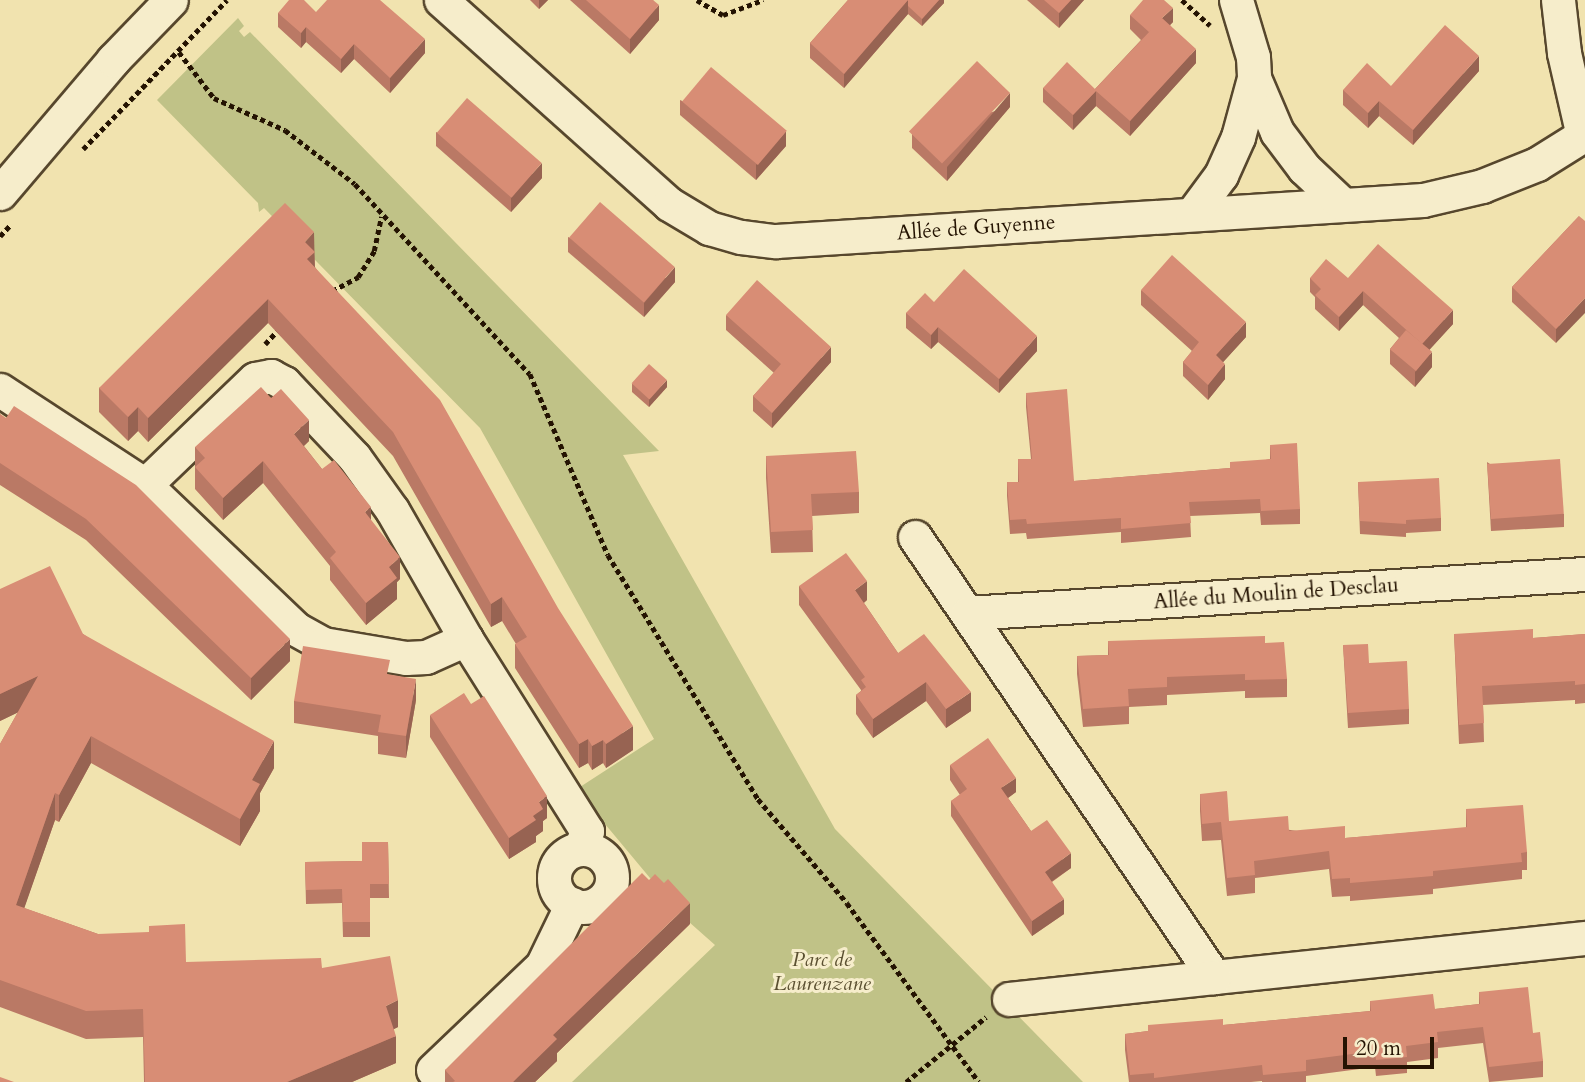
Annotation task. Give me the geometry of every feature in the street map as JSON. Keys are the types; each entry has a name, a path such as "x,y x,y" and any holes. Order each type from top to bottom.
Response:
{"street":[{"path":"9,205 113,60 171,0"},
{"name":"Allée de Guyenne","path":"441,0 669,204 709,228 741,237 776,241 1455,194 1537,164 1584,135 1564,53 1558,0"},
{"path":"1192,214 1221,174 1238,137 1254,78 1253,57 1237,0"},
{"path":"1254,78 1277,132 1304,168 1341,203"},
{"path":"145,485 255,379 271,376 285,383 354,457 392,510 466,639 587,831 580,849 564,857 554,874 558,892 572,904 542,966 433,1070"},
{"path":"0,390 145,485 296,629 323,644 406,658 426,657 466,639"},
{"path":"915,537 1214,977"},
{"name":"Allée du Moulin de Desclau","path":"968,613 1585,574"},
{"path":"1009,999 1585,938"}],"path":[{"path":"74,159 227,0"},
{"path":"697,0 723,15 763,0"},
{"path":"179,52 214,98 285,130 355,184 381,216 530,374 608,555 758,799 847,903 979,1082"},
{"path":"0,236 9,205"},
{"path":"322,293 344,289 358,278 374,251 381,216"},
{"path":"271,376 264,345 283,325"},
{"path":"906,1082 951,1043 1009,999"}],"green space":[{"name":"Parc de Laurenzane","path":"238,18 244,26 239,31 244,37 250,32 659,451 623,455 835,829 1083,1082 572,1082 715,945 680,914 600,818 580,787 654,739 480,428 264,208 259,212 258,203 157,100"}],"building":[{"path":"289,0 304,0 316,12 327,0 380,0 425,39 390,78 354,44 341,59 306,27 301,33 278,13"},
{"path":"586,0 653,0 659,5 630,39"},
{"path":"848,0 908,0 844,74 810,43"},
{"path":"908,0 939,0 922,19 908,6"},
{"path":"1044,0 1071,0 1059,13"},
{"path":"1143,0 1164,0 1173,8 1162,18 1196,49 1130,121 1096,91 1073,115 1043,88 1067,62 1095,89 1151,30 1149,32 1130,15"},
{"path":"1445,25 1479,56 1413,130 1379,101 1368,113 1343,90 1367,63 1391,86"},
{"path":"977,61 1010,93 942,163 909,131"},
{"path":"711,67 787,131 758,165 682,101"},
{"path":"467,98 542,163 512,198 437,133"},
{"path":"600,202 675,267 644,302 569,237"},
{"path":"285,203 314,232 305,242 315,252 307,259 440,400 558,608 633,726 606,744 603,740 592,746 588,739 579,744 515,644 527,637 502,597 491,604 393,432 268,299 148,418 138,407 128,417 99,388"},
{"path":"1579,216 1585,221 1585,298 1556,329 1512,287"},
{"path":"1378,244 1453,310 1422,344 1363,291 1339,317 1315,295 1321,289 1310,278 1326,259 1348,278"},
{"path":"1172,255 1246,322 1216,355 1225,364 1208,385 1183,362 1199,342 1141,290"},
{"path":"964,269 1037,336 999,379 938,327 931,335 906,313 925,293 934,302"},
{"path":"757,280 831,347 772,413 753,396 781,364 726,315"},
{"path":"1406,330 1432,352 1416,371 1390,349"},
{"path":"649,364 667,380 649,399 632,383"},
{"path":"261,387 271,398 281,389 309,420 294,434 322,469 334,460 371,507 365,512 400,557 389,567 397,578 366,603 330,558 336,552 263,461 223,498 195,467 205,458 195,447"},
{"path":"1067,389 1074,481 1230,468 1230,462 1271,459 1270,445 1297,443 1300,509 1261,511 1260,499 1189,502 1191,523 1121,529 1121,518 1027,524 1026,519 1010,520 1007,482 1019,482 1018,459 1032,459 1026,393"},
{"path":"14,406 136,485 290,639 251,678 86,519 0,463 0,414 6,418"},
{"path":"856,451 859,492 811,494 813,530 771,532 766,456"},
{"path":"1560,459 1564,514 1491,519 1487,464"},
{"path":"1439,478 1441,518 1406,520 1406,524 1360,521 1358,482"},
{"path":"846,553 867,581 855,590 898,653 924,634 971,692 946,709 926,682 873,719 856,695 866,687 861,680 865,677 799,586"},
{"path":"50,566 83,634 274,741 252,780 260,784 240,819 91,736 59,795 55,793 16,905 98,934 149,932 149,926 185,924 186,962 321,958 322,968 390,956 398,1000 386,1006 396,1036 287,1082 145,1082 143,1009 86,1011 0,980 0,744 38,676 0,694 0,589"},
{"path":"1533,629 1533,638 1585,634 1585,684 1575,685 1575,681 1482,686 1484,723 1459,725 1454,634"},
{"path":"1265,636 1265,643 1284,642 1287,679 1245,680 1245,674 1167,677 1167,687 1128,689 1129,706 1083,709 1077,656 1109,655 1108,641"},
{"path":"1368,644 1369,663 1407,661 1409,709 1348,713 1343,645"},
{"path":"303,646 390,660 387,674 416,679 406,736 378,732 381,715 294,701"},
{"path":"464,693 471,704 484,696 547,796 539,802 543,809 533,816 536,820 509,838 430,715"},
{"path":"988,738 1016,778 1001,788 1031,831 1047,820 1071,853 1045,872 1064,899 1032,921 951,801 967,789 950,765"},
{"path":"1227,791 1229,821 1288,816 1289,831 1345,826 1345,838 1467,827 1466,809 1523,805 1527,852 1521,853 1522,862 1433,871 1433,876 1350,883 1350,878 1332,879 1329,851 1254,861 1255,875 1227,878 1221,822 1202,824 1200,794"},
{"path":"362,842 388,842 389,884 370,884 370,922 343,922 342,889 306,890 305,862 362,861"},
{"path":"642,873 649,880 655,874 664,883 668,879 690,903 553,1035 557,1039 513,1082 453,1082 455,1081 445,1070"},
{"path":"1528,987 1533,1033 1540,1032 1543,1061 1489,1067 1483,1027 1437,1032 1438,1042 1406,1046 1407,1057 1376,1060 1375,1051 1306,1060 1306,1071 1263,1075 1262,1065 1154,1078 1154,1073 1130,1075 1125,1034 1148,1031 1148,1025 1223,1019 1223,1025 1371,1011 1370,1001 1433,994 1435,1009 1480,1004 1479,992"},
{"path":"0,1077 14,1082 0,1082"}]}
